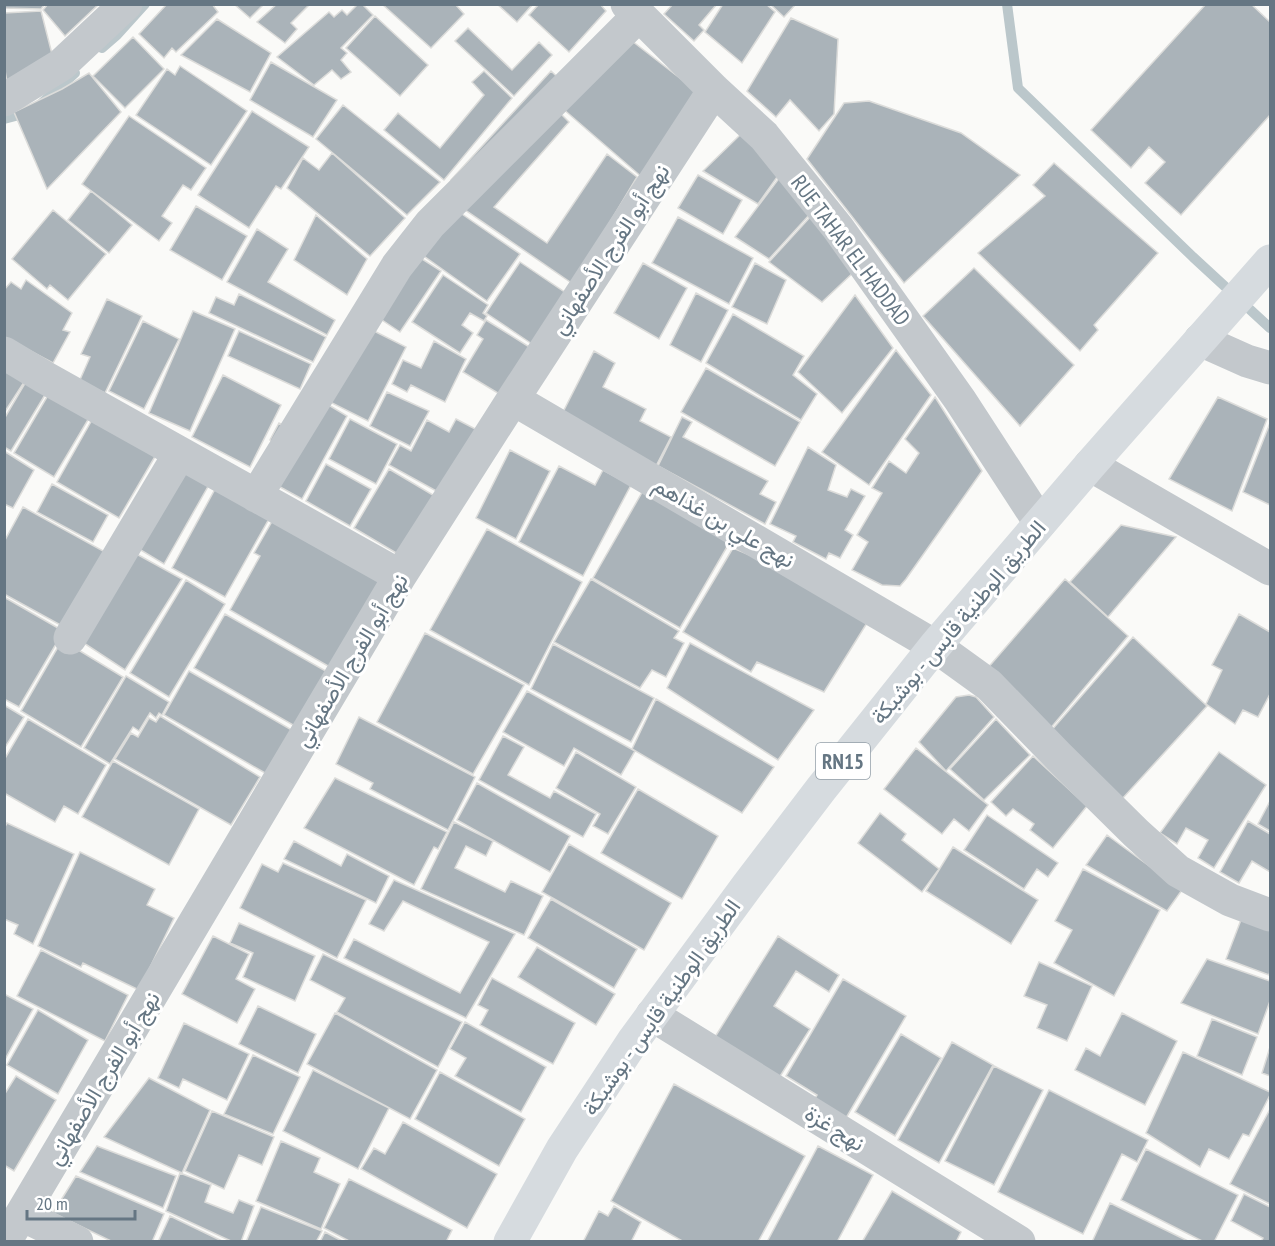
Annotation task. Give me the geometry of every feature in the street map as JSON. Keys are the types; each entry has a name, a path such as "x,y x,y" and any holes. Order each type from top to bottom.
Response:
{"main road":[{"name":"الطريق الوطنية قابس - بوشبكة","path":"510,1242 562,1149 633,1041 814,798 935,646 1090,465 1266,267"}],"street":[{"path":"4,100 61,65 115,17 126,4"},
{"path":"256,496 397,266 430,224 633,10"},
{"name":"RUE TAHAR EL HADDAD","path":"633,10 764,136 838,228 960,400 1040,523"},
{"name":"نهج أبو الفرج الأصفهاني","path":"14,1228 400,576 714,90"},
{"path":"1200,340 1247,361 1270,368"},
{"path":"4,353 400,576"},
{"name":"نهج علي بن غذاهم","path":"513,399 935,646 989,685 1058,756 1178,871 1230,900 1270,915"},
{"path":"70,638 180,453"},
{"path":"1090,465 1270,568"},
{"name":"نهج غزة","path":"652,1015 1019,1242"},
{"path":"14,1228 76,1242"}],"building":[{"path":"4,4 45,4 41,9 4,8"},
{"path":"48,4 99,4 65,36 43,10"},
{"path":"167,4 212,4 218,12 176,52 172,48 164,58 139,34"},
{"path":"234,4 264,4 250,18"},
{"path":"277,4 310,4 291,23 297,29 285,43 257,22"},
{"path":"358,4 362,4 373,15 341,48 347,53 341,60 351,72 341,79 332,70 314,85 277,57 329,12 334,17 342,10 347,15"},
{"path":"382,4 455,4 464,14 431,48"},
{"path":"497,4 533,4 517,22"},
{"path":"539,4 600,4 606,11 569,52 529,15"},
{"path":"673,4 717,4 699,25 704,30 694,41 664,14"},
{"path":"723,4 766,4 775,12 742,63 705,32"},
{"path":"770,4 796,4 784,17"},
{"path":"1206,4 1251,4 1270,22 1270,115 1181,215 1145,183 1165,162 1149,147 1131,168 1091,130"},
{"path":"41,11 52,54 7,82 4,65 4,13"},
{"path":"375,16 428,65 400,96 346,48"},
{"path":"791,18 838,39 834,114 819,131 790,100 776,117 747,91"},
{"path":"217,19 271,53 250,92 181,55"},
{"path":"468,28 512,70 539,42 552,55 514,96 455,41"},
{"path":"623,34 703,96 644,179 562,108"},
{"path":"133,37 164,69 125,108 93,76"},
{"path":"271,62 337,100 313,137 250,100"},
{"path":"180,66 247,111 211,165 136,115 167,69 175,75"},
{"path":"484,71 512,98 444,180 384,130 398,113 440,148 484,95 472,82"},
{"path":"551,71 568,87 553,106 569,122 494,207 547,243 607,154 637,177 573,284 458,205 451,180"},
{"path":"89,73 121,112 47,189 14,112"},
{"path":"869,101 961,133 1020,175 904,283 807,159 844,103"},
{"path":"343,105 440,182 407,215 316,139"},
{"path":"252,111 309,147 281,189 276,186 249,228 198,195"},
{"path":"129,116 206,168 191,190 183,185 162,216 172,223 159,241 82,184"},
{"path":"741,134 780,173 758,204 703,171"},
{"path":"332,153 405,218 370,256 287,188 303,158 319,170"},
{"path":"1054,163 1158,253 1094,325 1098,330 1080,351 978,253 1045,196 1033,185"},
{"path":"698,175 742,200 723,234 678,208"},
{"path":"780,177 811,213 769,259 735,237"},
{"path":"91,191 132,225 109,253 68,220"},
{"path":"443,201 520,254 487,301 411,247"},
{"path":"196,206 247,236 222,280 170,250"},
{"path":"53,210 106,254 68,300 50,285 47,289 12,259"},
{"path":"316,215 367,259 347,295 294,260"},
{"path":"812,215 856,270 822,302 769,262"},
{"path":"678,217 753,258 729,304 652,263"},
{"path":"257,229 288,249 268,282 335,320 327,335 227,282"},
{"path":"411,252 441,271 400,332 370,312"},
{"path":"520,262 566,293 532,344 486,313"},
{"path":"643,263 687,288 659,339 614,313"},
{"path":"755,263 786,280 767,324 732,307"},
{"path":"974,268 1074,365 1020,426 923,316"},
{"path":"443,275 488,305 483,313 487,316 484,321 470,313 462,325 473,333 460,353 412,322"},
{"path":"26,280 72,313 63,330 70,332 53,363 4,337 4,290 11,282 21,289"},
{"path":"696,293 728,310 701,362 670,345"},
{"path":"239,294 326,337 313,362 209,313 216,297 234,305"},
{"path":"855,295 893,348 842,413 798,372"},
{"path":"107,299 142,316 105,393 79,382 90,357 81,354"},
{"path":"193,311 235,329 190,431 149,413"},
{"path":"733,314 804,356 793,375 817,394 801,420 706,363"},
{"path":"486,320 531,348 501,395 463,372 483,339 477,335"},
{"path":"143,321 179,339 144,409 109,391"},
{"path":"364,326 406,347 368,421 326,400"},
{"path":"239,331 311,364 300,389 228,356"},
{"path":"434,341 466,359 445,402 411,385 407,392 392,384 403,360 421,368"},
{"path":"896,350 931,395 869,485 822,452"},
{"path":"594,351 615,363 603,387 646,409 640,421 671,437 656,466 560,418"},
{"path":"4,358 30,373 4,413"},
{"path":"706,368 800,422 775,466 681,412"},
{"path":"31,373 51,385 11,451 4,447 4,419"},
{"path":"223,375 281,405 250,467 192,437"},
{"path":"54,385 95,408 54,477 14,453"},
{"path":"387,392 429,411 410,446 370,426"},
{"path":"312,395 347,416 302,499 260,476 284,447 270,440 279,423 292,430"},
{"path":"935,397 982,471 900,586 882,585 852,570 868,542 857,535 882,493 872,488 889,461 906,473 919,453 905,439"},
{"path":"1218,397 1267,419 1232,511 1169,479"},
{"path":"97,411 160,448 119,518 57,482"},
{"path":"682,417 692,422 683,437 768,481 760,494 776,502 765,524 658,466"},
{"path":"350,419 397,444 376,484 329,459"},
{"path":"456,419 487,435 449,498 389,465 400,445 411,451 427,420 449,432"},
{"path":"1270,423 1270,505 1243,492"},
{"path":"808,447 836,465 828,490 847,497 851,489 865,496 845,530 853,535 840,558 829,553 826,559 793,542 796,536 770,524"},
{"path":"510,450 550,471 516,539 476,518"},
{"path":"4,451 34,470 13,508 4,504"},
{"path":"165,457 210,483 164,564 119,537"},
{"path":"326,464 371,489 350,526 306,501"},
{"path":"559,466 595,485 603,470 631,485 583,576 519,542"},
{"path":"389,469 438,498 403,557 354,528"},
{"path":"220,480 274,510 225,597 172,568"},
{"path":"52,484 108,515 93,542 37,512"},
{"path":"644,489 731,540 680,628 593,578"},
{"path":"23,507 105,552 64,627 4,594 4,542"},
{"path":"278,511 387,579 335,670 230,610 260,556 254,553"},
{"path":"1121,525 1176,537 1108,617 1070,582"},
{"path":"487,529 582,582 529,685 430,630"},
{"path":"122,546 182,579 125,670 67,632"},
{"path":"733,548 752,556 867,623 824,692 757,662 751,672 683,632"},
{"path":"591,579 679,631 674,638 684,643 666,677 652,670 640,688 554,642"},
{"path":"1065,579 1128,636 1049,730 986,670"},
{"path":"186,580 225,604 169,697 130,673"},
{"path":"4,597 58,628 59,639 19,707 4,699"},
{"path":"225,614 331,674 300,729 194,668"},
{"path":"1239,614 1270,632 1270,694 1258,717 1243,710 1235,724 1206,704 1222,670 1212,665"},
{"path":"425,633 524,685 473,774 377,722"},
{"path":"1133,637 1207,706 1122,799 1050,732"},
{"path":"62,640 123,677 81,747 21,711"},
{"path":"690,643 814,710 778,760 667,688"},
{"path":"553,644 654,698 631,742 531,689"},
{"path":"189,671 297,733 272,777 164,715"},
{"path":"126,676 169,702 162,715 159,713 156,718 150,713 139,731 133,727 110,764 84,748"},
{"path":"527,691 635,751 621,775 574,748 564,766 503,732"},
{"path":"969,695 976,697 994,717 946,771 919,742 956,697"},
{"path":"656,699 774,767 742,813 632,749"},
{"path":"4,705 24,717 4,749"},
{"path":"160,716 260,777 231,825 115,759 131,733 138,737 149,718 156,722"},
{"path":"359,717 475,777 448,830 370,789 373,783 336,764"},
{"path":"28,719 106,765 78,814 64,806 55,822 4,793 4,760"},
{"path":"996,719 1030,755 984,800 950,769"},
{"path":"503,736 524,747 508,775 550,798 554,791 596,814 583,837 479,780"},
{"path":"916,748 988,805 969,831 954,819 942,834 884,789"},
{"path":"576,752 636,787 608,834 593,826 600,814 556,788"},
{"path":"1219,752 1266,785 1214,868 1198,858 1208,840 1186,828 1177,844 1160,833"},
{"path":"1033,756 1087,806 1053,848 1030,830 1034,824 1013,809 1006,816 991,802"},
{"path":"113,761 199,809 169,865 82,817"},
{"path":"335,778 447,832 438,849 434,847 414,885 304,828"},
{"path":"477,783 570,836 550,872 457,820"},
{"path":"638,789 718,836 682,899 601,853"},
{"path":"1270,801 1270,831 1258,824"},
{"path":"880,813 906,834 902,840 939,869 922,892 858,843"},
{"path":"987,815 1058,863 1048,877 1037,869 1024,889 964,850"},
{"path":"1248,821 1270,834 1270,872 1252,861 1239,883 1220,872"},
{"path":"454,822 493,841 486,856 466,846 455,868 505,892 511,881 543,896 524,935 421,889"},
{"path":"7,823 74,854 33,944 14,934 18,925 4,919 4,829"},
{"path":"1107,835 1182,890 1167,911 1086,865"},
{"path":"294,841 341,866 347,854 389,876 376,903 284,859"},
{"path":"569,844 671,903 644,950 542,892"},
{"path":"953,847 1038,900 1011,944 926,891"},
{"path":"80,852 155,889 147,905 174,918 139,990 83,963 81,967 38,946"},
{"path":"283,863 366,900 337,958 240,908 262,864 278,872"},
{"path":"1083,869 1160,910 1114,996 1054,963 1072,930 1055,921"},
{"path":"394,880 515,934 466,1018 344,958 354,939 460,993 489,942 403,901 384,931 369,924"},
{"path":"551,899 637,949 614,988 528,938"},
{"path":"1244,912 1270,922 1269,975 1226,959"},
{"path":"239,923 315,956 295,1001 243,977 253,953 230,943"},
{"path":"213,936 249,954 236,979 255,989 237,1023 182,994"},
{"path":"778,936 839,975 829,992 796,971 774,1006 810,1029 779,1078 715,1037"},
{"path":"537,947 615,994 596,1025 518,977"},
{"path":"41,950 128,995 105,1041 17,996"},
{"path":"323,954 462,1022 438,1067 337,1012 345,998 310,980"},
{"path":"1207,959 1270,981 1270,1001 1258,1034 1181,1003"},
{"path":"1039,962 1092,986 1067,1041 1037,1028 1047,1005 1024,996"},
{"path":"492,978 575,1023 553,1064 480,1025 488,1010 478,1005"},
{"path":"843,979 906,1016 846,1118 814,1100 817,1095 786,1076"},
{"path":"4,994 33,1009 4,1061"},
{"path":"258,1006 316,1034 298,1073 239,1044"},
{"path":"38,1010 88,1040 58,1094 7,1065"},
{"path":"335,1013 437,1070 410,1119 307,1064"},
{"path":"1122,1013 1177,1041 1145,1105 1075,1070 1086,1048 1100,1056"},
{"path":"1212,1019 1257,1037 1242,1075 1197,1056"},
{"path":"465,1022 546,1067 521,1112 455,1076 466,1058 450,1049"},
{"path":"184,1023 249,1054 227,1100 183,1079 179,1088 158,1078"},
{"path":"901,1034 941,1058 895,1136 855,1112"},
{"path":"952,1042 993,1065 939,1163 898,1140"},
{"path":"1270,1047 1270,1076 1262,1073"},
{"path":"1183,1052 1270,1092 1249,1136 1243,1134 1229,1159 1209,1149 1200,1167 1146,1133"},
{"path":"253,1055 300,1077 273,1134 224,1114"},
{"path":"994,1066 1043,1090 994,1185 945,1161"},
{"path":"313,1070 389,1108 358,1169 283,1131"},
{"path":"440,1072 525,1119 499,1166 415,1119"},
{"path":"16,1076 56,1100 14,1171 4,1165 4,1095"},
{"path":"149,1078 210,1110 182,1173 104,1137"},
{"path":"674,1084 805,1156 758,1242 684,1242 611,1201"},
{"path":"1049,1090 1148,1140 1137,1162 1122,1154 1083,1234 998,1192"},
{"path":"1270,1109 1270,1204 1230,1184"},
{"path":"212,1111 274,1137 262,1165 239,1155 224,1189 185,1171"},
{"path":"403,1122 497,1174 467,1228 361,1169 374,1148 385,1154"},
{"path":"281,1141 320,1158 314,1172 340,1184 321,1229 256,1201"},
{"path":"97,1146 176,1176 163,1208 80,1172"},
{"path":"818,1146 873,1175 837,1242 767,1242"},
{"path":"1146,1149 1238,1195 1214,1242 1204,1242 1121,1200"},
{"path":"180,1173 211,1185 205,1202 233,1213 239,1200 254,1206 241,1242 233,1242 166,1211"},
{"path":"76,1176 164,1214 152,1242 113,1242 53,1213"},
{"path":"349,1179 452,1230 446,1242 351,1242 324,1228"},
{"path":"892,1191 961,1232 956,1242 862,1242"},
{"path":"1244,1194 1270,1207 1270,1242 1261,1242 1263,1238 1231,1221"},
{"path":"1110,1203 1190,1242 1092,1242"},
{"path":"614,1206 641,1222 631,1242 583,1242 599,1211 608,1216"},
{"path":"261,1207 322,1231 316,1242 246,1242"},
{"path":"170,1216 224,1242 158,1242"},
{"path":"325,1232 344,1242 320,1242"}],"waterway":[{"path":"102,48 145,4"},
{"path":"1007,4 1018,88 1270,328"},
{"path":"42,103 75,73"},
{"path":"4,119 27,113"}]}
